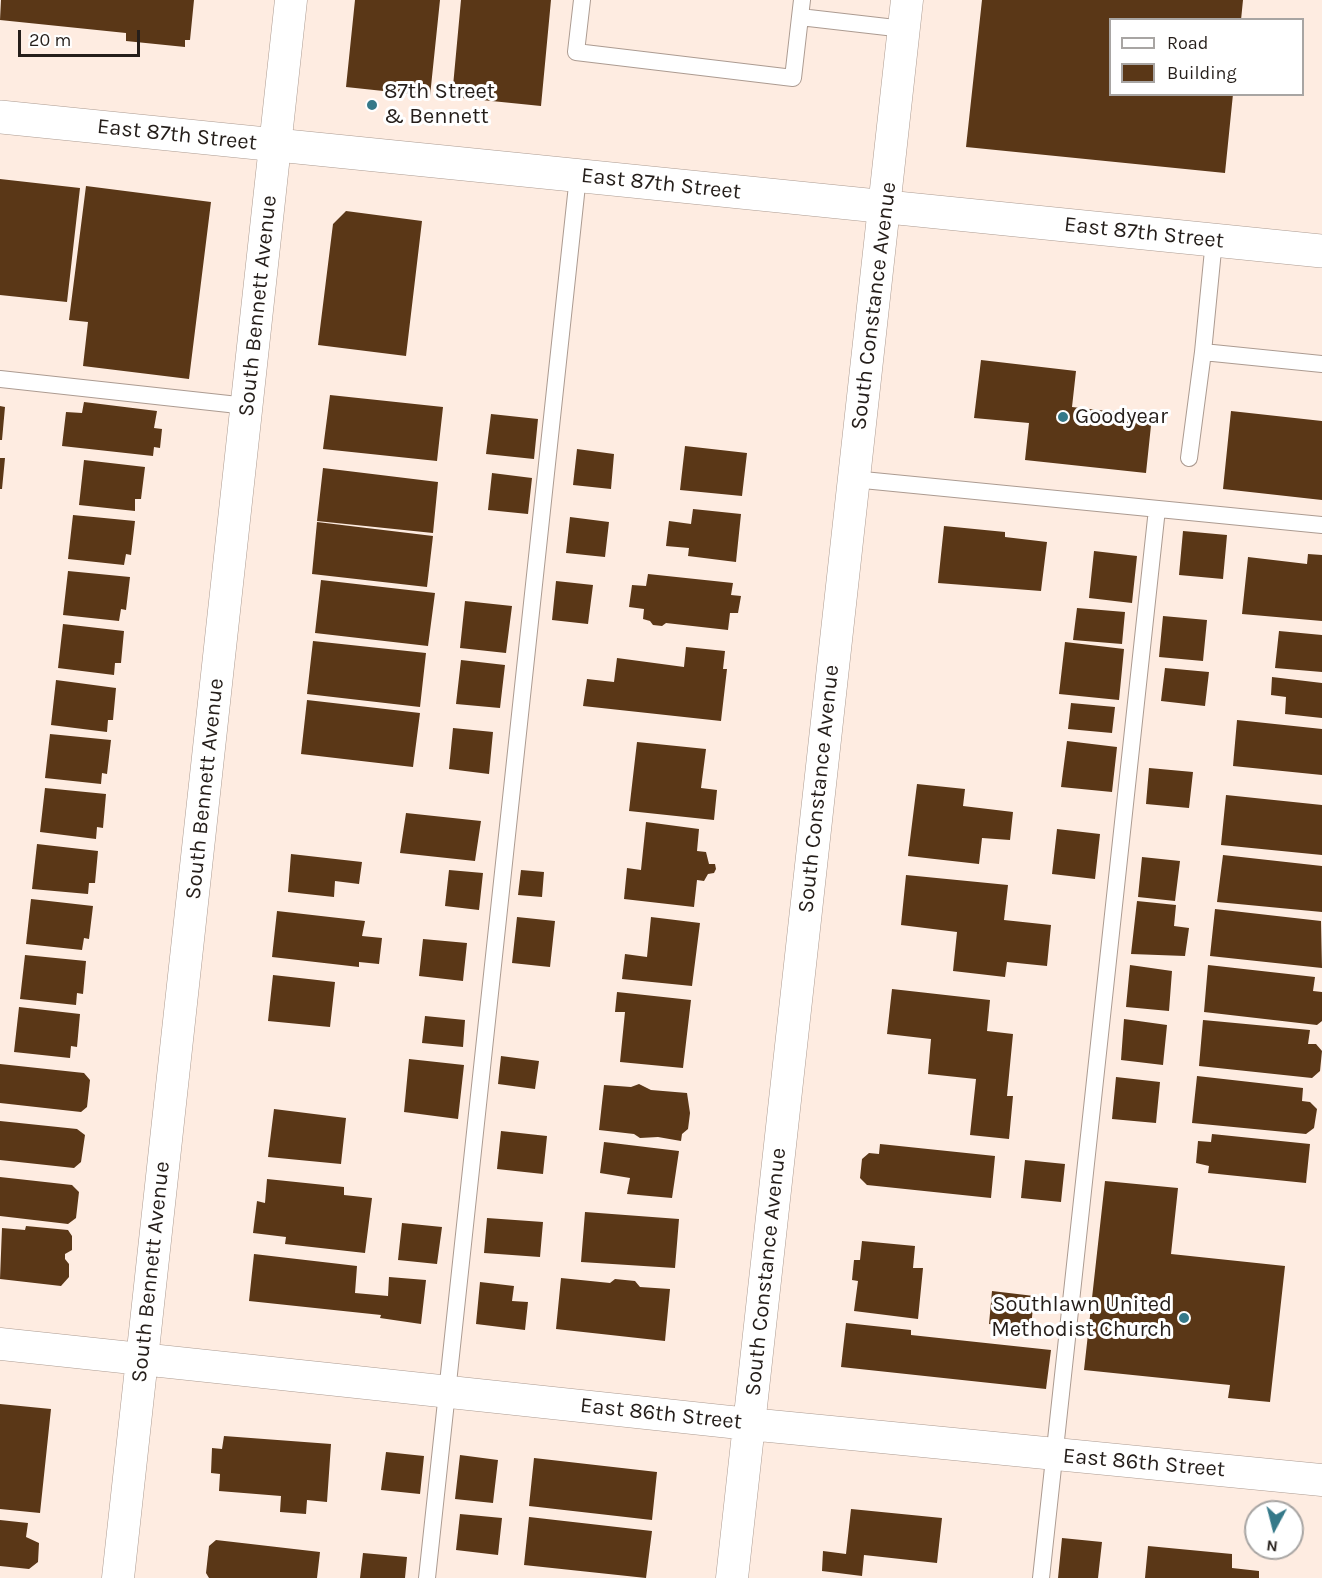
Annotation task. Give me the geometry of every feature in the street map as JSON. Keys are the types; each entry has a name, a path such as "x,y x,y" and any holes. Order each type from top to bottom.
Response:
{"main road":[{"name":"East 87th Street","path":"0,117 1322,251"}],"street":[{"name":"South Bennett Avenue","path":"118,1578 291,0"},
{"name":"South Constance Avenue","path":"732,1578 906,15"},
{"name":"East 86th Street","path":"0,1344 749,1424 1322,1480"}],"lane":[{"path":"582,0 576,52 793,78 801,8 906,15"},
{"path":"427,1578 578,176"},
{"path":"1190,458 1214,240"},
{"path":"1203,352 1322,364"},
{"path":"0,378 247,406"},
{"path":"853,479 1322,525"},
{"path":"1041,1578 1157,508"}],"building":[{"path":"1,0 194,0 190,40 185,40 185,47 126,41 126,33 0,20"},
{"path":"355,0 440,0 430,96 346,87"},
{"path":"461,0 551,0 541,106 452,97"},
{"path":"982,0 1243,0 1241,18 1109,18 1109,96 1233,96 1225,173 966,147"},
{"path":"0,179 80,188 67,302 0,295"},
{"path":"86,186 211,202 189,379 83,366 88,322 69,320"},
{"path":"346,211 422,221 406,356 318,345 333,224"},
{"name":"Goodyear","path":"981,360 1076,371 1072,407 1152,416 1146,473 1025,460 1029,423 974,418"},
{"path":"330,395 443,407 437,461 323,449"},
{"path":"84,402 157,411 154,428 162,429 160,448 154,447 153,456 62,446 66,412 82,413"},
{"path":"0,406 5,407 2,440 0,440"},
{"path":"1231,411 1322,421 1322,500 1223,489"},
{"path":"491,414 538,419 534,459 486,454"},
{"path":"685,446 747,453 742,496 680,490"},
{"path":"577,449 614,454 611,489 573,485"},
{"path":"0,458 5,458 2,489 0,489"},
{"path":"84,460 145,467 141,499 135,499 135,511 79,505"},
{"path":"323,468 438,482 433,533 317,521"},
{"path":"492,473 532,478 528,514 488,510"},
{"path":"693,509 741,514 736,562 688,556 689,548 666,546 669,521 691,524"},
{"path":"73,515 135,521 131,555 126,554 124,565 68,559"},
{"path":"570,517 609,522 605,557 566,553"},
{"path":"317,522 433,536 427,587 312,574"},
{"path":"944,526 1005,532 1005,537 1047,542 1041,591 938,583"},
{"path":"1183,531 1227,535 1223,579 1179,575"},
{"path":"1094,551 1137,556 1132,603 1089,598"},
{"path":"1308,554 1322,555 1322,621 1242,614 1248,557 1307,564"},
{"path":"68,571 130,577 126,610 121,609 119,621 63,615"},
{"path":"648,574 733,583 731,595 741,596 738,613 730,613 728,630 666,623 662,626 653,625 650,621 643,619 644,609 629,607 632,585 646,586"},
{"path":"321,580 435,593 428,646 315,633"},
{"path":"556,581 593,585 588,624 552,620"},
{"path":"465,601 512,606 506,653 460,648"},
{"path":"1077,608 1125,612 1122,644 1073,640"},
{"path":"1163,616 1207,620 1203,661 1159,657"},
{"path":"63,624 124,631 121,663 115,663 114,675 58,668"},
{"path":"1279,631 1322,635 1322,672 1275,668"},
{"path":"313,641 426,653 420,707 307,694"},
{"path":"1065,642 1124,649 1119,700 1059,694"},
{"path":"686,647 725,651 723,669 727,669 721,721 583,706 587,679 614,682 617,658 684,667"},
{"path":"461,660 505,665 500,708 456,704"},
{"path":"1165,668 1209,672 1205,706 1161,701"},
{"path":"1272,677 1322,683 1322,718 1285,714 1286,697 1271,695"},
{"path":"56,680 116,688 113,720 108,720 107,732 51,725"},
{"path":"307,700 420,713 413,767 301,754"},
{"path":"1071,703 1115,707 1112,733 1068,729"},
{"path":"1237,720 1322,729 1322,775 1233,766"},
{"path":"453,728 493,732 489,774 449,769"},
{"path":"50,734 111,740 107,774 102,773 101,784 45,778"},
{"path":"1067,741 1117,747 1112,792 1061,787"},
{"path":"637,742 706,749 701,788 717,790 714,820 629,811"},
{"path":"1149,768 1193,772 1189,808 1146,804"},
{"path":"917,784 965,789 963,806 1013,812 1010,840 982,838 979,864 908,856"},
{"path":"45,788 106,794 103,828 97,827 96,839 40,832"},
{"path":"1226,795 1322,805 1322,855 1221,845"},
{"path":"406,813 481,821 475,861 400,853"},
{"path":"646,822 699,829 697,851 706,852 709,864 715,864 716,869 714,873 708,874 704,881 697,880 694,907 624,899 627,868 641,870"},
{"path":"1057,829 1100,834 1095,879 1052,874"},
{"path":"37,844 98,851 95,883 89,883 88,894 32,889"},
{"path":"291,854 362,862 359,884 335,881 334,897 288,892"},
{"path":"1223,855 1322,866 1322,912 1217,902"},
{"path":"1142,857 1180,861 1175,901 1138,897"},
{"path":"449,870 483,873 479,910 445,906"},
{"path":"521,870 544,872 542,897 518,895"},
{"path":"906,875 1008,885 1004,920 1051,925 1047,966 1007,962 1005,977 953,971 957,932 901,925"},
{"path":"31,899 93,906 89,939 84,938 82,950 26,944"},
{"path":"1137,901 1176,905 1174,926 1189,928 1185,956 1131,954"},
{"path":"1215,909 1321,921 1322,968 1210,956"},
{"path":"277,911 365,921 362,936 382,938 379,964 359,962 359,967 272,957"},
{"path":"517,917 555,921 550,967 512,963"},
{"path":"651,917 700,923 692,986 622,979 625,954 647,957"},
{"path":"423,939 467,943 463,981 419,976"},
{"path":"25,955 86,961 83,994 77,993 76,1005 20,999"},
{"path":"1130,965 1172,971 1169,1011 1126,1007"},
{"path":"1208,965 1315,977 1313,991 1322,992 1322,1021 1317,1025 1204,1012"},
{"path":"273,975 335,982 330,1027 268,1021"},
{"path":"892,989 990,1000 987,1031 1013,1034 1007,1096 1013,1096 1009,1139 970,1135 976,1079 928,1074 931,1039 887,1034"},
{"path":"617,992 691,1000 683,1068 620,1062 625,1012 615,1012"},
{"path":"19,1007 80,1014 77,1047 71,1046 70,1058 14,1052"},
{"path":"425,1016 465,1020 463,1047 422,1043"},
{"path":"1124,1019 1167,1025 1163,1065 1121,1060"},
{"path":"1203,1020 1310,1030 1308,1044 1316,1044 1322,1051 1320,1071 1312,1078 1199,1066"},
{"path":"501,1056 539,1061 535,1089 498,1084"},
{"path":"409,1059 464,1065 458,1119 404,1112"},
{"path":"0,1064 84,1073 90,1080 87,1107 81,1112 0,1103"},
{"path":"1197,1076 1303,1088 1302,1101 1310,1102 1317,1109 1314,1128 1306,1134 1192,1123"},
{"path":"1116,1077 1160,1082 1156,1123 1112,1119"},
{"path":"639,1084 651,1090 687,1093 690,1113 688,1129 682,1134 681,1141 658,1137 640,1138 634,1134 599,1130 604,1085 631,1087"},
{"path":"274,1109 346,1118 341,1164 268,1157"},
{"path":"0,1121 77,1129 85,1135 81,1162 74,1168 0,1160"},
{"path":"501,1131 547,1136 543,1174 497,1169"},
{"path":"1212,1134 1310,1144 1306,1183 1208,1173 1209,1166 1196,1163 1198,1141 1211,1142"},
{"path":"604,1142 679,1151 672,1198 627,1194 630,1178 600,1173"},
{"path":"880,1144 995,1156 991,1198 867,1185 860,1178 862,1159 869,1153 879,1154"},
{"path":"1025,1160 1065,1164 1061,1202 1021,1198"},
{"path":"0,1177 72,1185 79,1192 76,1218 68,1224 0,1216"},
{"path":"267,1179 344,1187 344,1195 372,1198 365,1253 285,1244 286,1237 253,1233 257,1201 265,1203"},
{"name":"Southlawn United Methodist Church","path":"1105,1181 1178,1188 1171,1254 1285,1266 1270,1402 1228,1398 1230,1385 1084,1370"},
{"path":"585,1212 679,1219 675,1268 581,1262"},
{"path":"487,1218 543,1222 540,1257 484,1253"},
{"path":"402,1223 442,1227 437,1264 398,1260"},
{"path":"26,1226 68,1230 72,1236 72,1250 65,1254 65,1259 69,1264 69,1277 61,1286 0,1279 2,1228 25,1230"},
{"path":"862,1241 915,1246 913,1268 923,1268 918,1319 854,1311 858,1281 852,1280 854,1260 860,1260"},
{"path":"254,1254 357,1266 355,1293 388,1296 389,1277 426,1280 421,1324 380,1318 381,1315 249,1301"},
{"path":"561,1278 610,1283 615,1279 635,1281 640,1287 670,1289 665,1341 556,1329"},
{"path":"480,1282 514,1286 512,1301 528,1302 525,1330 476,1324"},
{"path":"992,1291 1034,1296 1031,1328 989,1324"},
{"path":"846,1323 911,1330 911,1335 1051,1350 1046,1389 841,1367"},
{"path":"0,1404 51,1409 40,1513 0,1509"},
{"path":"224,1436 331,1444 327,1502 307,1500 306,1514 280,1512 281,1496 219,1491 220,1474 211,1473 212,1448 222,1449"},
{"path":"386,1452 424,1456 420,1494 381,1490"},
{"path":"460,1455 498,1460 493,1503 455,1499"},
{"path":"534,1458 657,1472 652,1520 529,1506"},
{"path":"851,1509 942,1518 937,1563 864,1555 862,1576 822,1571 823,1551 846,1554"},
{"path":"460,1514 502,1518 498,1555 456,1550"},
{"path":"529,1517 652,1531 646,1578 524,1565"},
{"path":"0,1520 28,1523 26,1537 39,1543 38,1562 29,1569 0,1566"},
{"path":"1062,1538 1102,1542 1098,1578 1058,1578"},
{"path":"216,1540 320,1552 317,1578 209,1578 206,1573 209,1546"},
{"path":"1148,1546 1232,1554 1232,1568 1259,1571 1259,1578 1145,1578"},
{"path":"363,1553 407,1557 405,1578 360,1578"}],"place":[{"name":"87th Street & Bennett","path":"372,105"},
{"name":"Goodyear","path":"1063,417"},
{"name":"Southlawn United Methodist Church","path":"1184,1318"}]}
